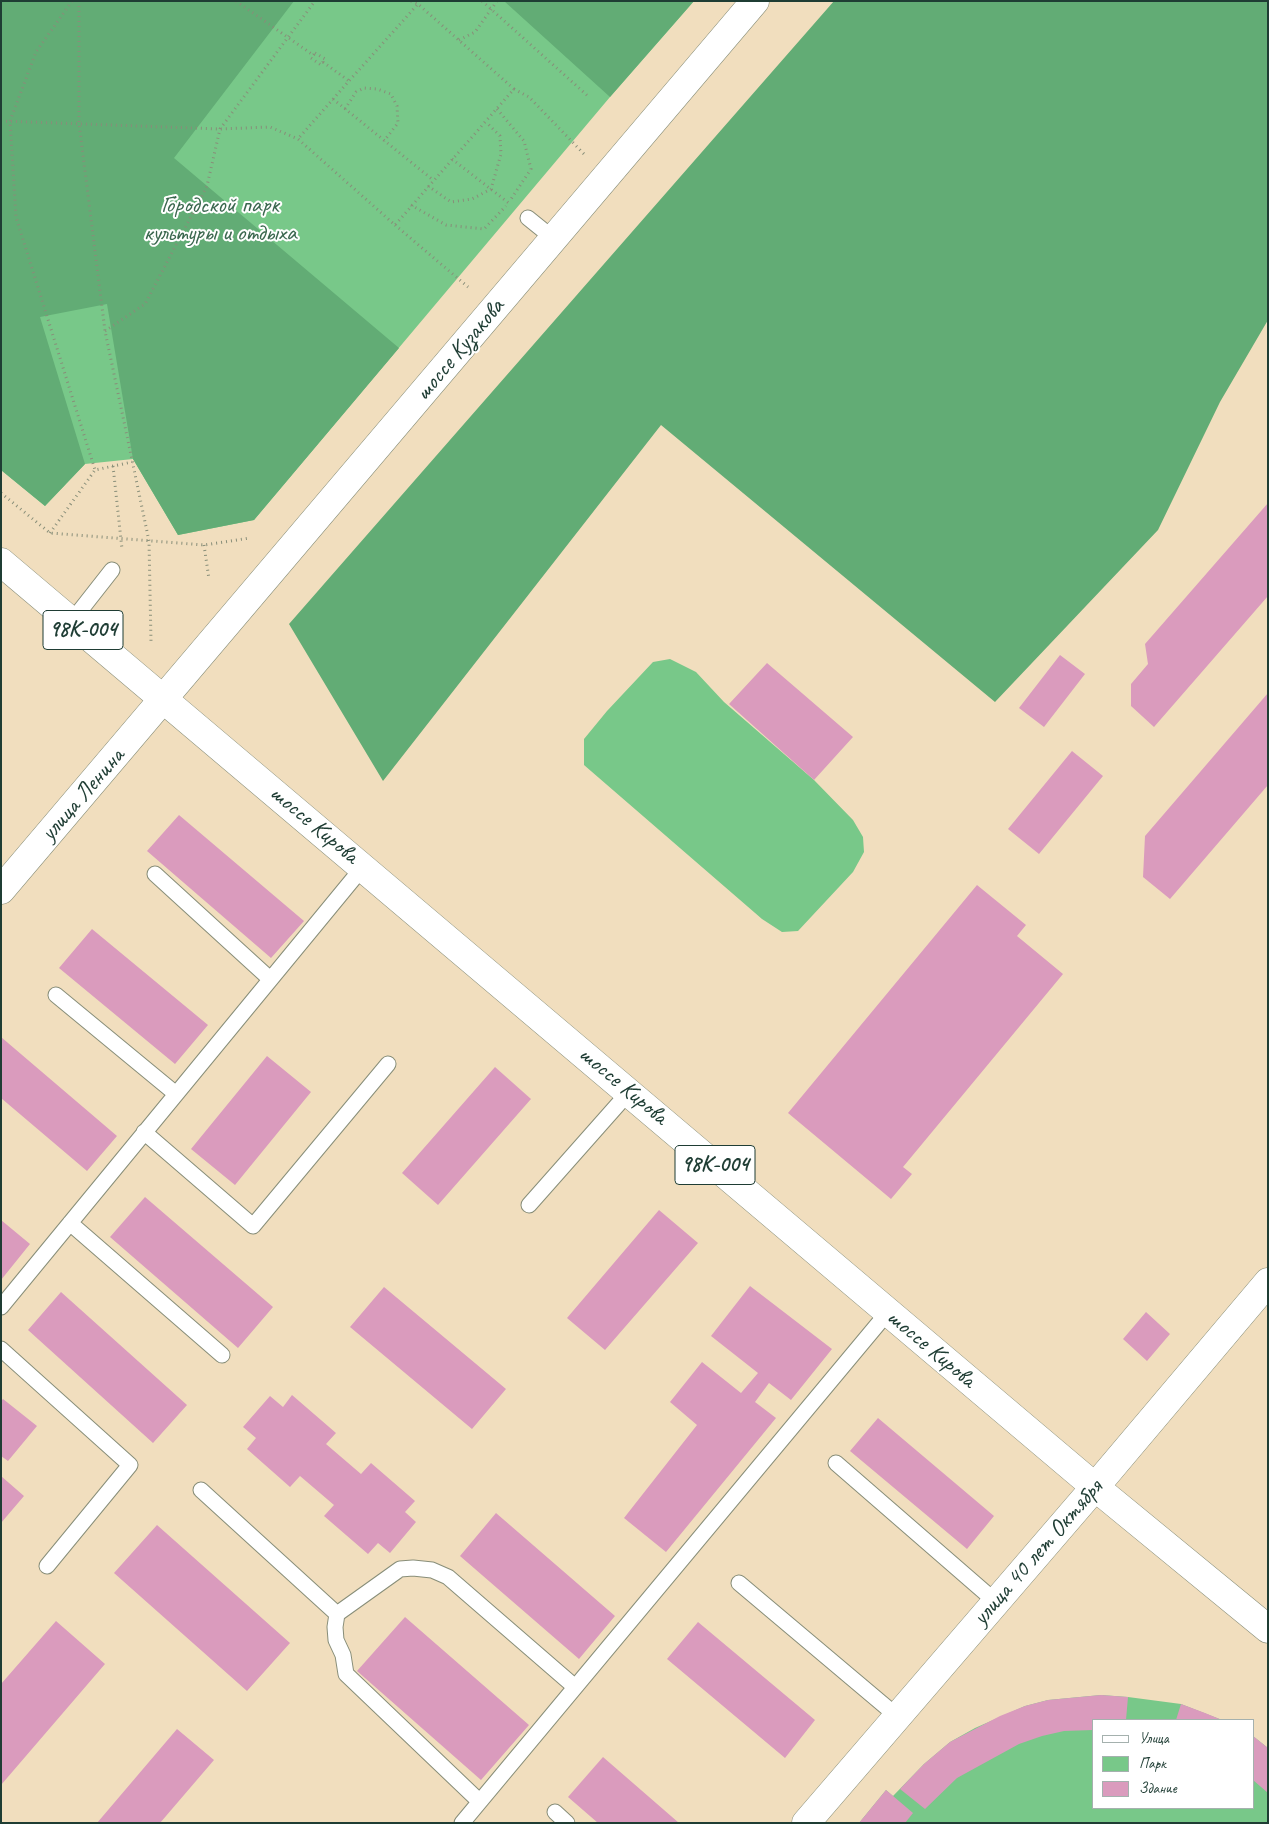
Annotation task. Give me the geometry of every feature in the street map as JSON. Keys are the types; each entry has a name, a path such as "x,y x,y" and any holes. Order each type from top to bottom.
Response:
{"main road":[{"name":"шоссе Кузакова","path":"165,699 756,1"},
{"name":"шоссе Кирова","path":"1,562 1095,1487 1268,1629"},
{"name":"улица Ленина","path":"1,890 165,699"},
{"name":"улица 40 лет Октября","path":"806,1823 1095,1487 1268,1282"}],"lane":[{"path":"528,218 554,240"},
{"path":"72,621 112,570"},
{"path":"1,1307 363,867"},
{"path":"155,874 270,979"},
{"path":"56,995 176,1094"},
{"path":"144,1132 253,1226 388,1064"},
{"path":"528,1205 629,1092"},
{"path":"70,1223 222,1355"},
{"path":"462,1823 888,1312"},
{"path":"1,1349 130,1465 47,1566"},
{"path":"836,1463 996,1602"},
{"path":"201,1490 337,1614"},
{"path":"480,1801 346,1674 343,1655 336,1640 337,1614 400,1570 413,1568 432,1570 448,1577 575,1687"},
{"path":"739,1583 898,1717"},
{"path":"555,1812 567,1823"}],"path":[{"path":"72,1 36,52 10,121 16,217 95,470"},
{"path":"79,1 79,123 105,331 149,541 151,642"},
{"path":"236,1 313,55 312,58 321,65 323,62"},
{"path":"105,331 145,304 207,186 220,129 315,1"},
{"path":"411,1 418,4 514,89 528,97 584,154"},
{"path":"482,1 589,97"},
{"path":"459,40 475,32 497,1"},
{"path":"298,139 418,4"},
{"path":"313,55 315,53 325,59 323,62"},
{"path":"323,62 348,81"},
{"path":"345,109 356,92 364,88 377,89 391,94 397,106 398,124 384,141"},
{"path":"395,225 514,89"},
{"path":"333,99 434,180"},
{"path":"412,205 446,225 484,229 509,203 531,169 524,141 497,109"},
{"path":"1,120 220,129 270,127 298,139 468,287"},
{"path":"428,186 451,202 472,199 491,189 501,154 500,136 486,122"},
{"path":"452,159 528,218"},
{"path":"50,533 95,470 132,462"},
{"path":"113,466 120,528"},
{"path":"1,493 50,533 204,545 250,538"},
{"path":"204,545 209,579"}],"green space":[{"name":"Городской парк культуры и отдыха","path":"1,1 694,1 610,97 254,520 178,535 133,459 85,464 45,506 1,470"},
{"path":"1,1 294,1 174,158 399,348 254,520 178,535 133,459 107,304 40,317 85,464 45,506 1,470"},
{"path":"504,1 694,1 610,97"},
{"path":"834,1 1268,1 1268,320 1220,402 1158,530 995,702 661,425 383,781 289,624"},
{"path":"670,659 696,672 724,702 814,780 853,820 863,837 864,852 853,872 798,931 782,932 762,919 584,765 584,739 607,711 653,662"},
{"path":"1101,1695 1128,1697 1181,1704 1219,1719 1092,1719 1092,1809 1254,1809 1254,1737 1268,1748 1268,1823 859,1823 886,1790 893,1796 924,1764 950,1742 975,1728 1025,1706 1048,1700"}],"building":[{"path":"1268,503 1268,596 1154,727 1131,706 1131,684 1148,664 1145,644"},
{"path":"1060,655 1085,674 1044,727 1019,708"},
{"path":"767,663 853,737 814,780 729,704"},
{"path":"1268,693 1268,785 1170,899 1143,877 1145,836"},
{"path":"1072,751 1103,776 1039,854 1008,829"},
{"path":"179,815 304,921 271,958 147,851"},
{"path":"977,885 1026,925 1017,936 1063,974 903,1167 912,1174 891,1199 788,1113"},
{"path":"92,929 208,1025 175,1064 59,968"},
{"path":"1,1037 117,1136 87,1171 1,1098"},
{"path":"267,1056 311,1092 235,1185 191,1149"},
{"path":"495,1067 531,1099 438,1205 402,1173"},
{"path":"145,1197 273,1307 238,1348 110,1237"},
{"path":"659,1210 698,1243 605,1350 567,1318"},
{"path":"1,1220 30,1244 1,1280"},
{"path":"750,1286 832,1349 791,1400 769,1383 755,1402 776,1418 666,1552 624,1518 697,1425 670,1402 702,1362 741,1393 758,1373 711,1336"},
{"path":"384,1287 506,1389 472,1429 350,1327"},
{"path":"61,1292 187,1405 153,1443 28,1330"},
{"path":"1146,1312 1170,1334 1147,1361 1123,1339"},
{"path":"292,1395 336,1433 326,1444 361,1474 371,1463 415,1501 405,1512 416,1522 390,1553 378,1543 368,1554 324,1516 334,1505 300,1476 290,1487 247,1449 256,1438 243,1427 270,1396 283,1407"},
{"path":"3,1399 37,1426 8,1461 1,1456 1,1401"},
{"path":"878,1418 994,1516 967,1549 850,1451"},
{"path":"1,1476 24,1496 1,1523"},
{"path":"496,1513 615,1616 579,1659 460,1556"},
{"path":"157,1525 290,1643 247,1691 114,1573"},
{"path":"405,1617 529,1725 481,1780 357,1671"},
{"path":"56,1621 105,1664 1,1785 1,1684"},
{"path":"698,1622 815,1720 785,1758 667,1659"},
{"path":"1101,1695 1128,1697 1126,1719 1092,1719 1092,1730 1064,1731 1019,1744 957,1778 925,1809 900,1789 924,1764 950,1742 1000,1716 1025,1706 1048,1700"},
{"path":"1181,1704 1220,1719 1176,1719"},
{"path":"177,1729 214,1760 160,1823 97,1823"},
{"path":"1254,1737 1268,1748 1268,1793 1254,1781"},
{"path":"603,1757 679,1823 598,1823 568,1797"},
{"path":"886,1790 913,1813 905,1823 859,1823"}]}
